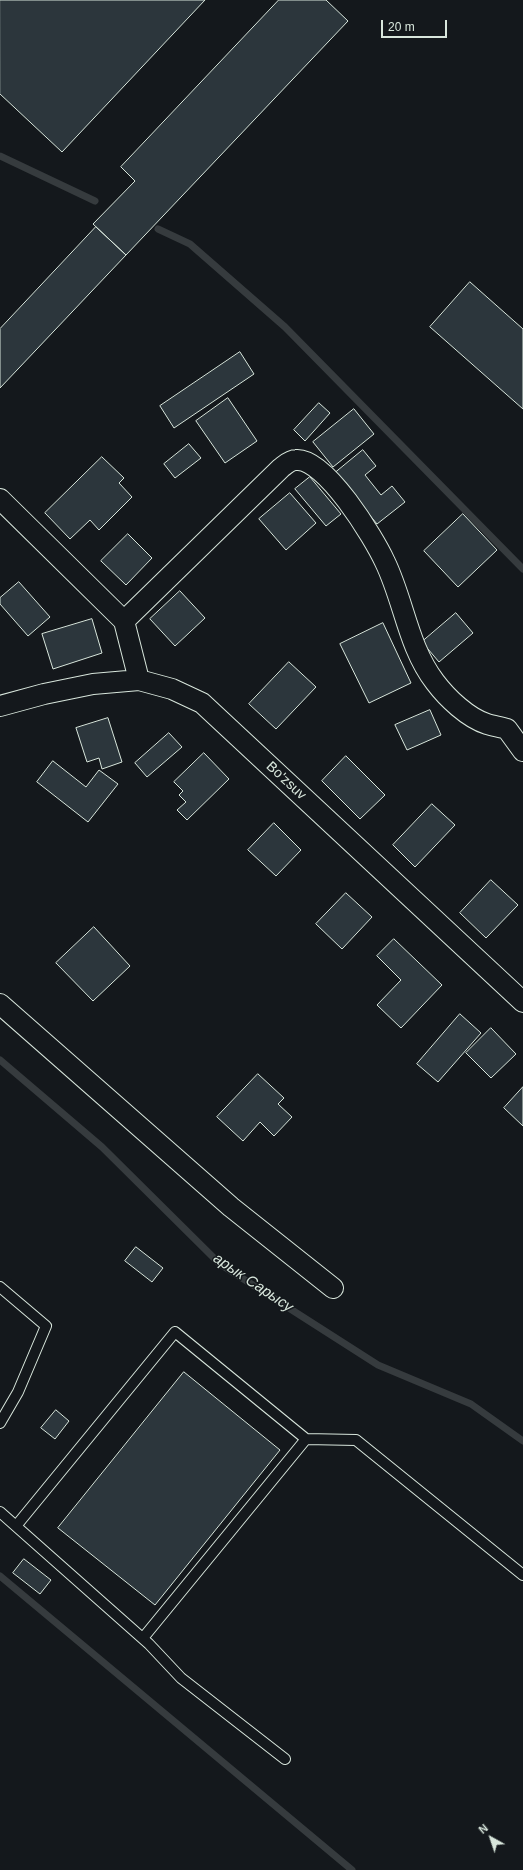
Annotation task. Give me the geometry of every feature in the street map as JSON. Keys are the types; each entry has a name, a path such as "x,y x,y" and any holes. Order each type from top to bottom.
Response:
{"street":[{"path":"124,621 280,468 296,460 307,462 320,468 344,497 366,528 386,563 418,654 435,683 446,695 471,715 486,724 508,729 523,751"},
{"path":"0,499 124,621 140,680"},
{"name":"Bo'zsuv","path":"0,706 44,694 93,684 140,680 172,689 202,703 523,1002"},
{"path":"0,1004 231,1207 333,1288"}],"lane":[{"path":"0,1287 46,1326 18,1392 0,1424"},
{"path":"16,1526 175,1332 306,1439 356,1440 523,1575"},
{"path":"143,1638 306,1439"},
{"path":"0,1512 143,1638 181,1678 285,1760"}],"building":[{"path":"0,0 205,0 62,152 0,94"},
{"path":"279,0 326,0 348,21 126,255 93,224 135,181 121,167"},
{"path":"96,227 126,255 0,388 0,329"},
{"path":"470,282 523,329 523,409 430,327"},
{"path":"240,352 254,374 174,428 160,406"},
{"path":"228,398 257,441 225,463 196,421"},
{"path":"319,403 330,413 305,441 294,430"},
{"path":"354,409 374,434 333,467 313,442"},
{"path":"189,444 201,458 175,478 164,464"},
{"path":"363,450 376,466 365,475 381,495 392,486 405,502 377,524 335,473"},
{"path":"102,457 124,478 119,483 132,497 99,530 90,520 70,539 45,513"},
{"path":"310,477 341,514 326,526 295,489"},
{"path":"290,493 316,523 286,550 259,519"},
{"path":"463,514 497,550 458,587 424,551"},
{"path":"128,534 152,558 126,585 101,561"},
{"path":"19,582 50,617 28,636 0,604 0,598"},
{"path":"180,591 205,618 175,646 150,619"},
{"path":"456,613 473,633 439,662 422,642"},
{"path":"92,619 102,653 53,669 42,634"},
{"path":"383,623 411,683 369,703 340,644"},
{"path":"289,662 316,687 276,729 249,704"},
{"path":"430,710 441,735 407,750 395,725"},
{"path":"108,718 122,762 102,769 99,758 87,762 76,728"},
{"path":"169,733 182,747 147,777 135,763"},
{"path":"204,753 229,779 187,820 177,810 186,802 179,795 183,791 174,782"},
{"path":"346,756 385,795 360,819 322,781"},
{"path":"53,761 86,787 99,770 118,784 88,822 37,782"},
{"path":"432,804 455,825 415,867 393,845"},
{"path":"274,823 301,850 276,876 248,850"},
{"path":"491,880 518,905 486,938 460,913"},
{"path":"346,893 372,917 342,949 316,924"},
{"path":"94,927 130,966 93,1001 56,963"},
{"path":"394,939 442,985 401,1028 377,1005 401,980 377,956"},
{"path":"460,1014 481,1033 438,1082 417,1064"},
{"path":"491,1028 516,1054 491,1078 466,1053"},
{"path":"258,1074 284,1098 278,1104 292,1117 274,1136 260,1122 243,1141 217,1117"},
{"path":"523,1087 523,1126 504,1108"},
{"path":"136,1247 163,1268 152,1282 125,1261"},
{"path":"184,1372 280,1450 155,1605 58,1528"},
{"path":"56,1410 69,1421 55,1439 41,1428"},
{"path":"24,1559 51,1580 40,1594 13,1573"}],"waterway":[{"path":"0,156 95,201"},
{"path":"158,229 190,244 285,327 523,569"},
{"name":"арык Сарысу","path":"0,1060 102,1147 220,1264 378,1365 471,1404 523,1441"},
{"path":"0,1576 352,1870"}]}
